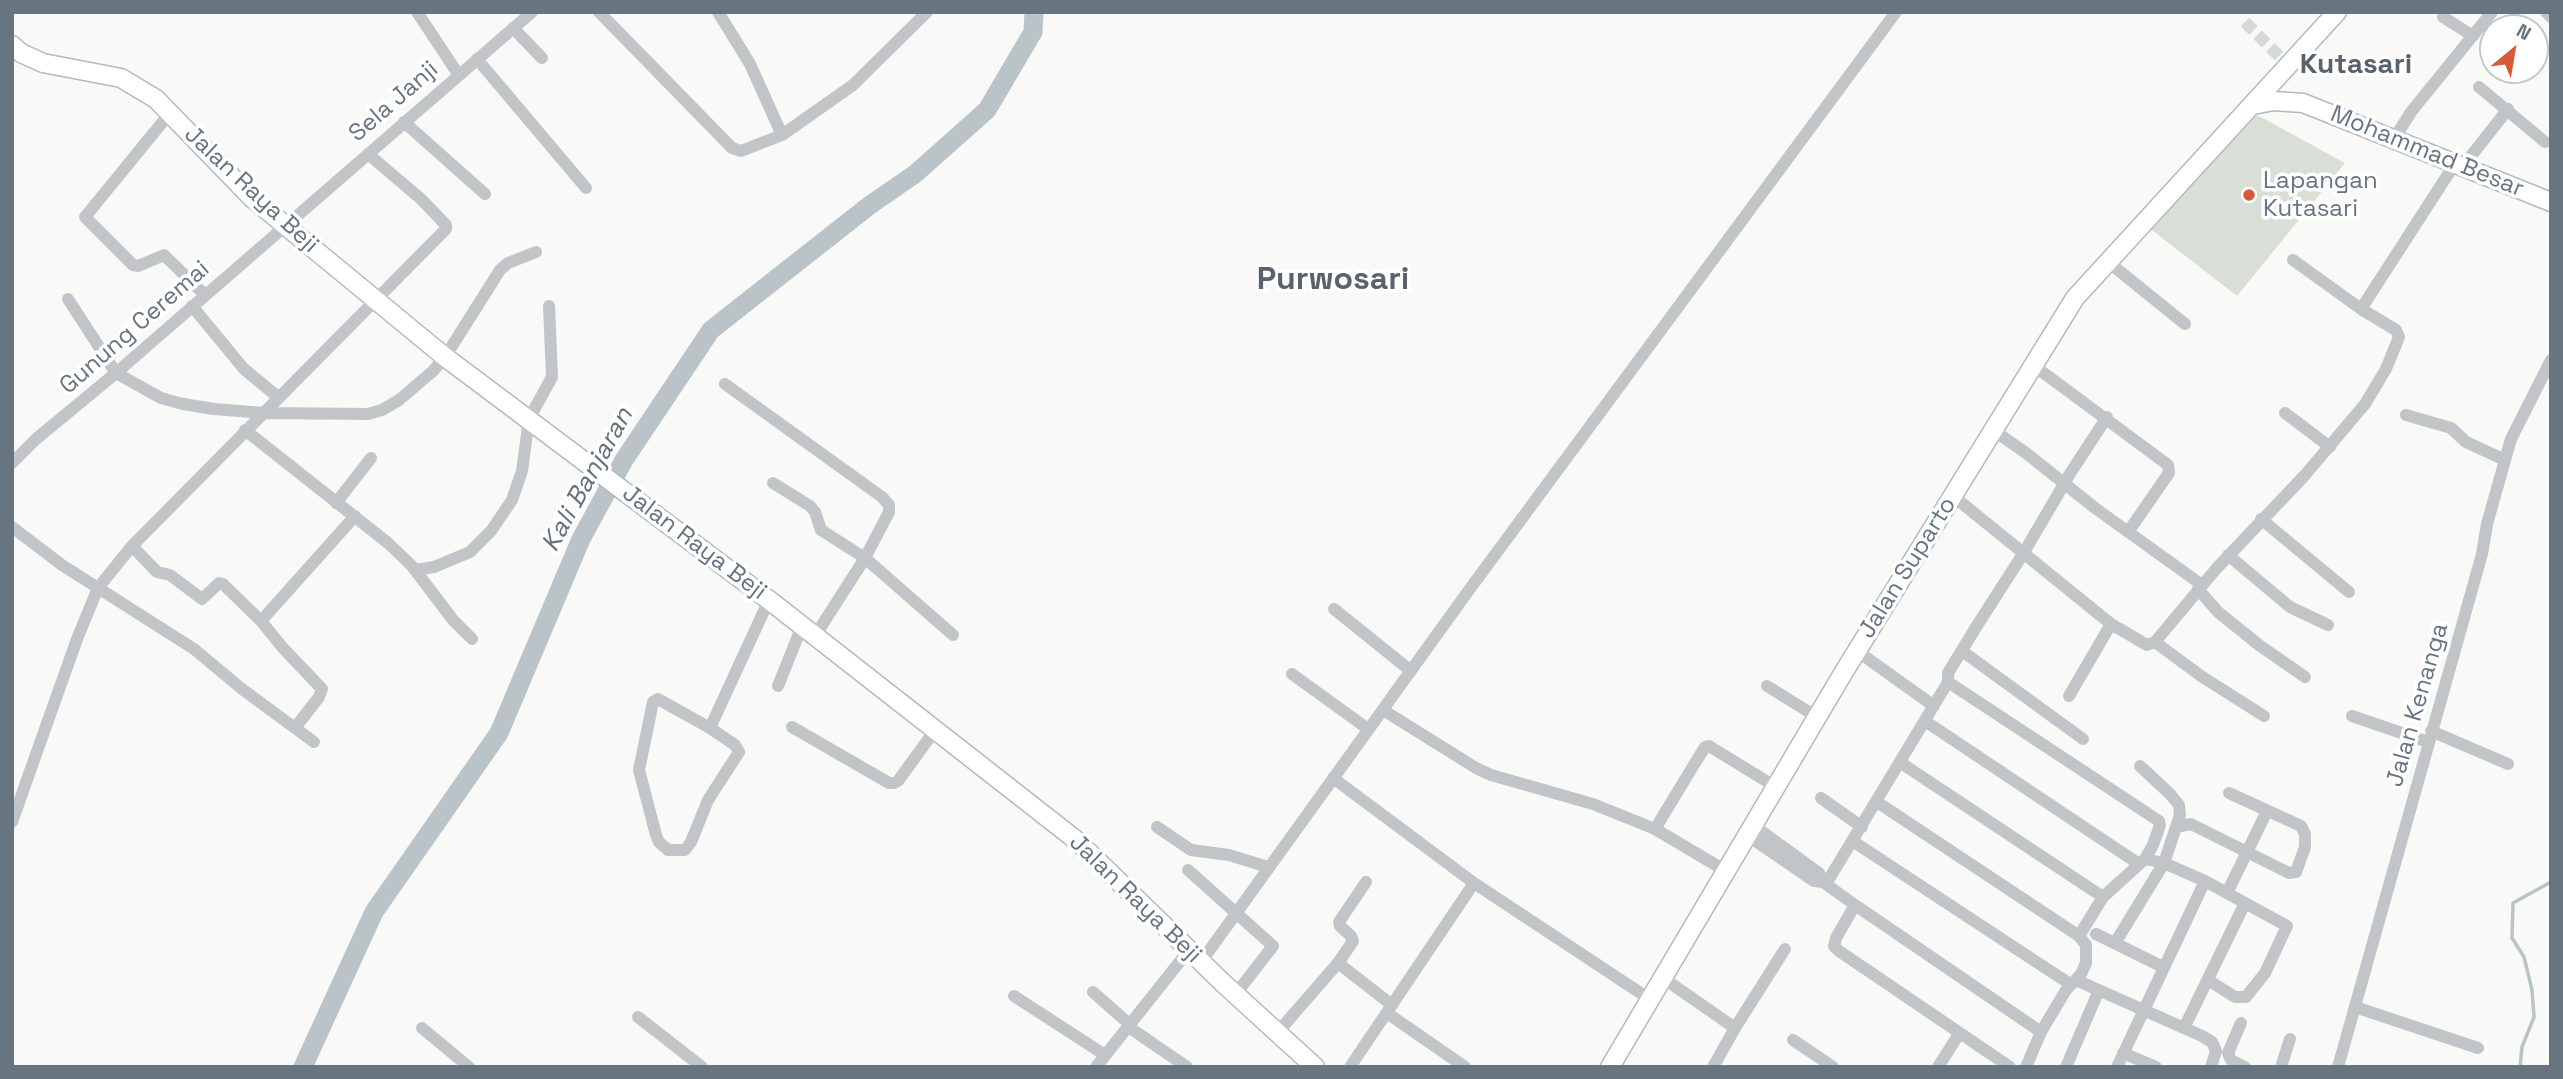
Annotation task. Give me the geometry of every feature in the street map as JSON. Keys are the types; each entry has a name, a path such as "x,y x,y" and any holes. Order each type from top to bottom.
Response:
{"street":[{"path":"418,12 458,74"},
{"name":"Sela Janji","path":"286,226 532,12"},
{"path":"599,12 732,148 741,151 782,135 853,85 927,12"},
{"path":"718,12 750,64 782,135"},
{"path":"1096,1067 1130,1026 1234,914 1896,12"},
{"name":"Jalan Suparto","path":"1610,1067 1857,651 2074,298 2337,12"},
{"path":"2395,139 2411,112 2492,12"},
{"path":"2546,12 2551,17"},
{"path":"2443,17 2473,36"},
{"path":"513,28 542,58"},
{"name":"Jalan Raya Beji","path":"15,53 43,63 121,78 149,94 252,198 445,357 769,600 1076,840 1235,995 1315,1067"},
{"path":"477,59 586,188"},
{"path":"2288,65 2288,85 2303,103"},
{"path":"2479,87 2545,142"},
{"name":"Mohammad Besar","path":"2253,105 2273,101 2303,103 2551,202"},
{"path":"2361,309 2460,164 2508,109"},
{"path":"170,113 85,217 133,265 138,266 164,255 205,295"},
{"path":"404,122 485,194"},
{"path":"12,822 77,639 98,588 132,546 446,229 446,225 421,199 368,153"},
{"name":"Gunung Ceremai","path":"12,463 36,439 286,226"},
{"path":"68,299 116,373 161,398 183,404 352,414 382,410 399,400 445,357 500,270 508,263 536,252"},
{"path":"1953,496 2111,624 2147,645 2155,642 2228,555 2330,447 2365,404 2386,369 2399,337 2396,330 2361,309 2293,260"},
{"path":"2107,261 2185,324"},
{"path":"192,306 244,369 269,407"},
{"path":"415,570 434,567 470,552 498,522 518,486 529,419 552,377 549,306"},
{"name":"Jalan Kenanga","path":"2338,1067 2482,554 2487,524 2511,439 2551,360"},
{"path":"2034,365 2164,460 2170,468 2127,532"},
{"path":"725,384 889,505 889,512 865,558 808,631 778,686"},
{"path":"2285,413 2330,447"},
{"path":"2406,415 2451,428 2466,442 2505,460"},
{"path":"1825,883 1854,842 1948,682 1948,673 2107,417"},
{"path":"245,430 355,516 415,570 453,620 472,639"},
{"path":"1993,430 2200,587 2218,612 2305,677"},
{"path":"336,503 371,458"},
{"path":"772,483 810,506 821,530 865,558 953,635"},
{"path":"261,621 355,516"},
{"path":"2262,519 2349,592"},
{"path":"12,527 98,588 194,649 242,690 314,742"},
{"path":"132,546 157,572 170,575 202,599 219,583 223,583 261,621 322,689 295,727"},
{"path":"2228,555 2290,607 2328,625"},
{"path":"710,728 769,600"},
{"path":"1334,610 1411,671"},
{"path":"2069,696 2111,624"},
{"path":"2155,642 2201,676 2264,716"},
{"path":"1857,651 1934,706"},
{"path":"1962,651 2083,739"},
{"path":"1292,674 1368,729"},
{"path":"1948,682 2159,821 2153,845 2142,861 2103,897 2078,936"},
{"path":"1767,686 1817,718"},
{"path":"658,699 710,728 733,743 739,752 708,800 691,842 685,850 668,850 656,835 639,770 653,702 658,699"},
{"path":"1383,710 1446,751 1491,775 1593,804 1655,829 1726,871"},
{"path":"2352,716 2429,737 2508,764"},
{"path":"1925,721 2142,861 2164,863 2205,881 2287,926 2271,962 2245,998 2235,997 2208,980"},
{"path":"792,727 889,783 898,781 935,730"},
{"path":"1655,829 1705,747 1709,746 1776,787"},
{"path":"1901,763 2103,897"},
{"path":"2115,943 2164,863 2180,815 2179,805 2140,766"},
{"path":"1334,778 1474,883 1651,1000"},
{"path":"2176,827 2191,824 2289,873 2296,872 2305,846 2304,829 2295,822 2229,793"},
{"path":"1821,798 1862,827"},
{"path":"1877,802 2078,936 2085,945 2086,963 2041,1032 2026,1067"},
{"path":"2227,893 2267,811"},
{"path":"1157,827 1191,850 1229,855 1268,867"},
{"path":"1750,830 1819,873 1825,883 1855,905 2041,1032"},
{"path":"1854,842 2073,982 2143,1008 2211,1042 2216,1051 2211,1067"},
{"path":"1188,870 1234,914 1273,946 1235,995"},
{"path":"2117,1067 2205,881"},
{"path":"1278,1032 1338,963 1353,941 1339,922 1366,882"},
{"path":"1350,1067 1474,883"},
{"path":"2185,1027 2245,903"},
{"path":"1855,905 1834,946 2010,1067"},
{"path":"2096,934 2163,967"},
{"path":"1713,1067 1785,949"},
{"path":"1338,963 1390,1009 1465,1067"},
{"path":"1663,978 1735,1028"},
{"path":"2066,1067 2099,990"},
{"path":"1093,992 1130,1026 1187,1067"},
{"path":"1014,996 1105,1055"},
{"path":"2355,1007 2477,1048"},
{"path":"638,1017 702,1067"},
{"path":"2241,1023 2228,1053 2231,1060 2245,1067"},
{"path":"422,1028 469,1067"},
{"path":"1938,1067 1959,1034"},
{"path":"2281,1067 2290,1039"},
{"path":"1793,1040 1833,1067"},
{"path":"2123,1053 2156,1067"}],"shaded area":[{"name":"Lapangan Kutasari","path":"2257,115 2345,163 2237,296 2148,227"}],"waterway":[{"name":"Kali Banjaran","path":"303,1067 374,912 499,733 581,539 624,460 711,330 870,205 915,174 987,110 1033,32 1034,12"},
{"path":"2520,1067 2522,1047 2534,1017 2532,990 2524,957 2512,938 2513,903 2551,882"}],"tunnel":[{"path":"2245,22 2288,65"}],"place":[{"name":"Lapangan Kutasari","path":"2249,195"}],"district":[{"name":"Kutasari","path":"2356,65"},
{"name":"Purwosari","path":"1333,280"}]}
